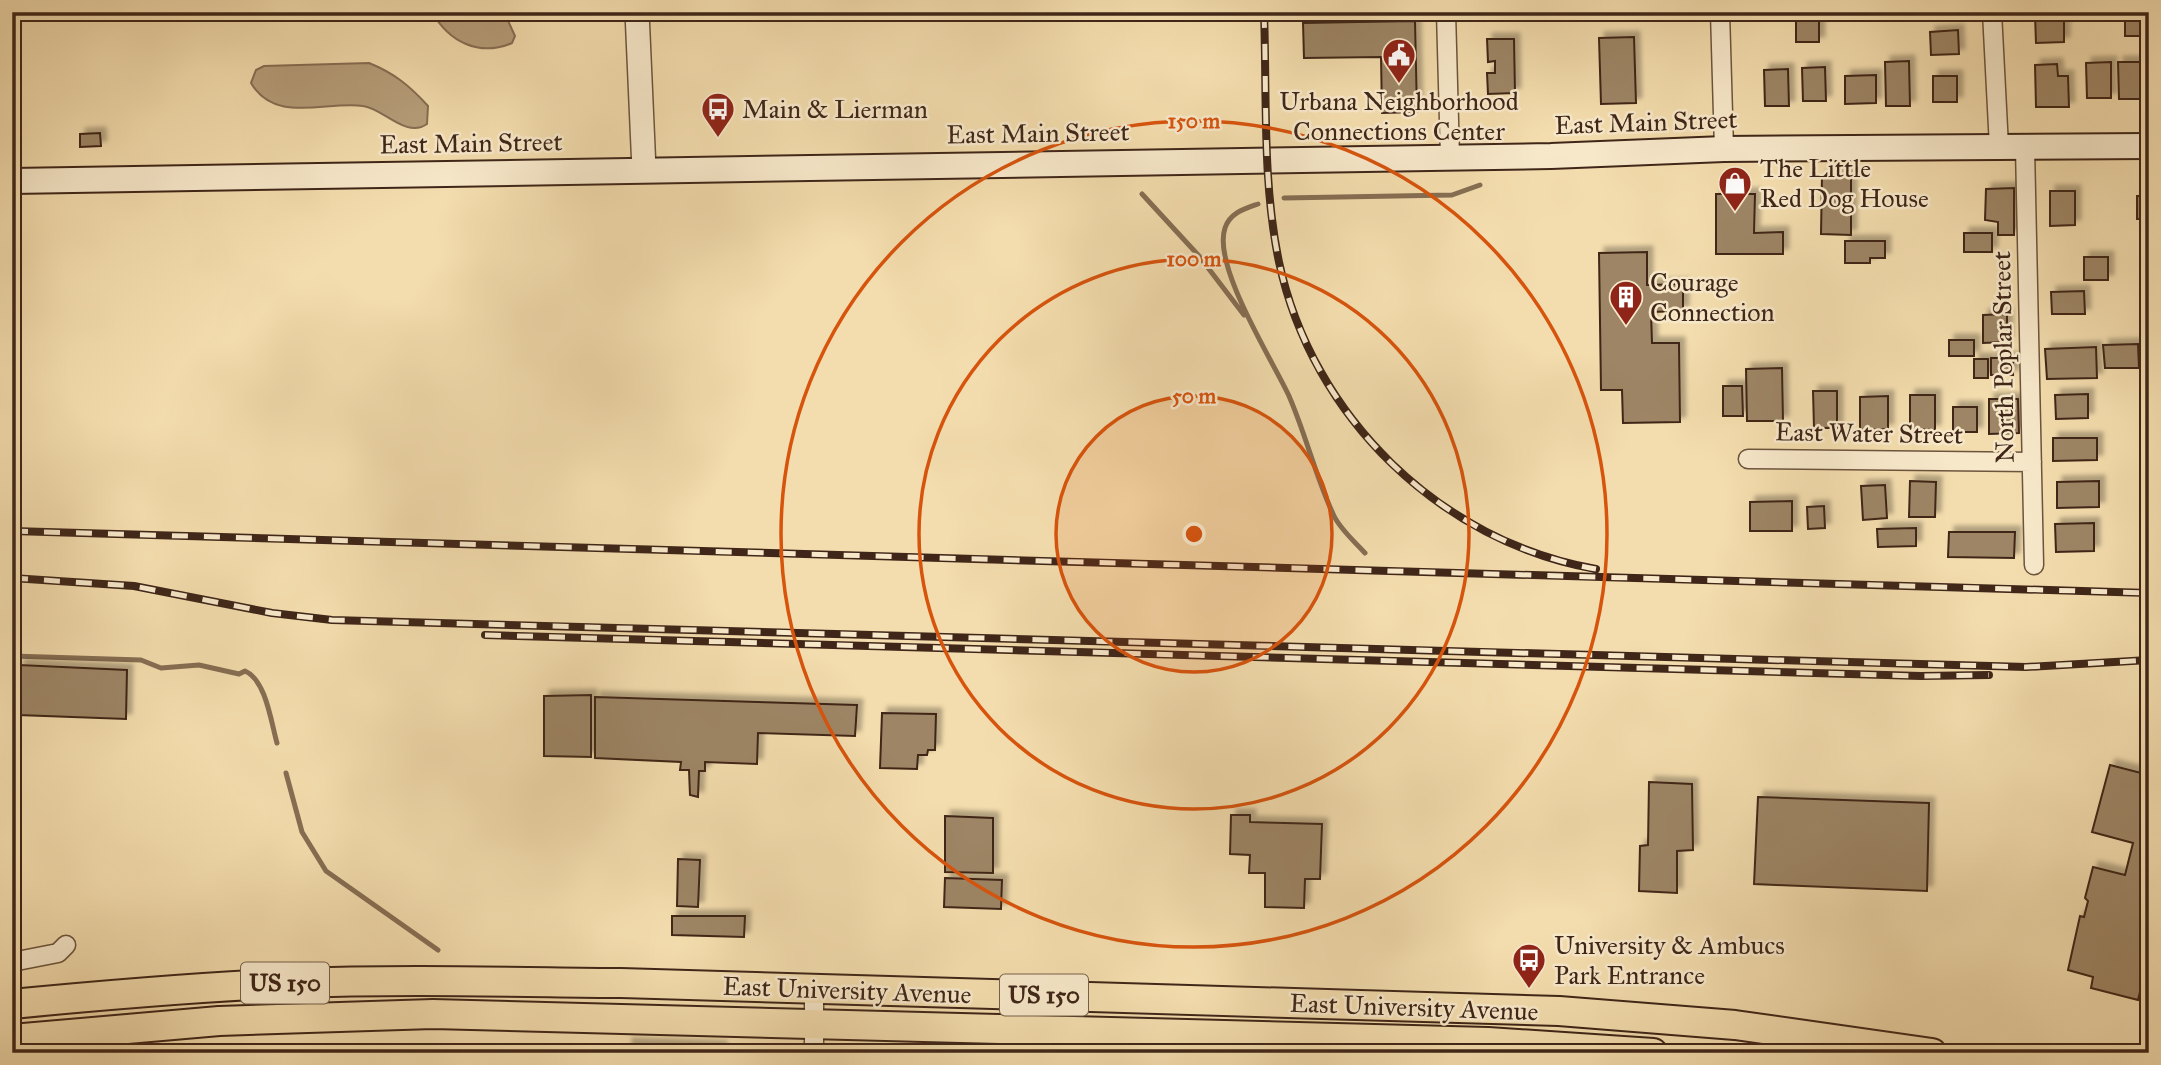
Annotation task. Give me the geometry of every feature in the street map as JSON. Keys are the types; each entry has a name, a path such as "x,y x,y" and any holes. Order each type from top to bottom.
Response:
{"main road":[{"name":"East Main Street","path":"12,181 1647,154 1724,149 2149,146"},
{"name":"East University Avenue","path":"12,1004 156,991 389,981 512,981 1559,1011 1735,1025 1932,1053"},
{"name":"East University Avenue","path":"12,1039 112,1028 384,1015 512,1015 1488,1042 1653,1053"}],"street":[{"path":"637,12 644,170"},
{"path":"1446,12 1450,157"},
{"path":"1720,12 1724,149"},
{"path":"1992,12 1999,147"},
{"name":"North Poplar Street","path":"2025,147 2034,565"},
{"name":"East Water Street","path":"1748,458 2032,462"},
{"path":"12,962 58,953 66,945"},
{"path":"814,989 814,1053"}],"shaded area":[{"path":"432,12 504,12 515,36 512,43 500,47 466,44 447,31"},
{"path":"369,63 408,86 428,106 427,124 411,128 363,106 287,107 261,96 251,83 256,70 264,66"}],"building":[{"path":"2125,14 2149,14 2149,36 2125,36"},
{"path":"2035,15 2064,15 2064,42 2036,43"},
{"path":"1819,20 1819,42 1796,42 1796,21"},
{"name":"Urbana Neighborhood Connections Center","path":"1415,21 1417,112 1382,113 1381,57 1304,58 1303,23"},
{"path":"1958,30 1959,54 1931,55 1930,32"},
{"path":"1634,37 1636,103 1601,104 1599,38"},
{"path":"1487,39 1514,39 1515,93 1488,94 1487,73 1495,73 1495,61 1488,62"},
{"path":"1909,61 1910,106 1886,106 1885,62"},
{"path":"2111,62 2111,98 2087,98 2086,63"},
{"path":"2118,62 2140,62 2141,99 2119,99"},
{"path":"2057,64 2058,76 2068,76 2069,107 2036,107 2035,65"},
{"path":"1825,67 1826,101 1803,101 1802,68"},
{"path":"1788,69 1789,106 1765,106 1764,70"},
{"path":"1876,75 1876,103 1845,104 1845,76"},
{"path":"1933,76 1957,76 1957,102 1933,102"},
{"path":"100,133 101,146 80,147 80,134"},
{"path":"1822,175 1851,176 1851,235 1821,234"},
{"path":"2014,188 2014,235 1998,235 1998,222 1985,220 1986,189"},
{"path":"2050,191 2075,191 2075,225 2050,226"},
{"name":"The Little Red Dog House","path":"1716,194 1755,194 1754,233 1783,232 1783,254 1716,254"},
{"path":"2137,196 2149,196 2149,227 2145,227 2145,219 2137,219"},
{"path":"1964,233 1992,233 1992,252 1964,252"},
{"path":"1845,241 1885,241 1885,258 1870,258 1870,263 1845,263"},
{"name":"Courage Connection","path":"1647,252 1647,285 1683,284 1683,311 1651,312 1652,343 1679,343 1680,422 1623,423 1622,390 1601,390 1599,253"},
{"path":"2084,257 2108,257 2108,280 2084,280"},
{"path":"2084,291 2085,314 2052,314 2051,292"},
{"path":"2007,314 2007,342 1983,343 1983,315"},
{"path":"1949,340 1974,340 1974,356 1949,356"},
{"path":"2138,344 2139,368 2105,368 2103,345"},
{"path":"2096,347 2097,378 2047,379 2045,349"},
{"path":"1991,358 2013,358 2013,375 1991,375"},
{"path":"1974,359 1988,359 1988,378 1974,378"},
{"path":"1782,368 1783,421 1747,421 1746,369"},
{"path":"1723,386 1742,386 1743,416 1723,416"},
{"path":"1813,391 1837,391 1837,428 1814,428"},
{"path":"2088,394 2088,418 2056,419 2055,395"},
{"path":"1910,395 1935,395 1935,430 1910,429"},
{"path":"1888,396 1888,429 1860,430 1860,397"},
{"path":"1989,399 2018,399 2019,433 1989,434"},
{"path":"1953,407 1977,407 1977,432 1953,432"},
{"path":"2053,438 2097,438 2097,460 2053,461"},
{"path":"1910,481 1936,482 1935,517 1909,517"},
{"path":"2099,481 2099,507 2057,508 2057,482"},
{"path":"1885,485 1887,518 1863,520 1861,486"},
{"path":"1792,501 1792,531 1750,531 1750,502"},
{"path":"1824,506 1825,528 1808,529 1807,507"},
{"path":"2094,523 2094,551 2056,552 2055,524"},
{"path":"1916,528 1916,546 1878,547 1877,529"},
{"path":"1949,532 2015,532 2014,558 1948,557"},
{"path":"19,665 127,670 126,719 18,715"},
{"path":"591,695 591,757 544,756 544,696"},
{"path":"595,697 857,705 855,736 758,733 757,764 705,762 705,771 699,771 698,797 690,795 689,770 680,770 681,762 595,758"},
{"path":"882,713 936,714 935,750 928,750 927,755 918,755 917,769 880,768"},
{"path":"2110,765 2149,775 2149,994 2140,992 2138,1000 2091,988 2093,977 2068,970 2080,916 2084,917 2088,901 2085,898 2093,867 2125,875 2133,843 2092,832"},
{"path":"1649,782 1692,784 1693,850 1677,851 1677,893 1639,891 1640,846 1648,845"},
{"path":"1758,797 1929,803 1927,891 1754,884"},
{"path":"1231,815 1250,815 1250,822 1322,824 1320,879 1305,879 1304,908 1265,907 1265,873 1249,873 1250,855 1230,854"},
{"path":"945,816 993,818 993,873 945,872"},
{"path":"678,859 700,860 698,907 677,906"},
{"path":"945,878 1002,880 1001,909 944,907"},
{"path":"672,916 745,916 744,937 672,935"},
{"path":"627,1044 721,1047 721,1053 627,1053"}],"waterway":[{"path":"1284,198 1452,195 1480,185"},
{"path":"1142,194 1199,256 1244,315"},
{"path":"1258,204 1238,212 1227,223 1223,245 1227,265 1246,313 1289,396 1334,516 1365,553"},
{"path":"12,656 141,660 161,668 199,665 239,674 245,671 263,692 277,743"},
{"path":"286,773 302,832 326,871 438,950"}],"railway":[{"path":"1264,12 1266,138 1274,231 1279,262 1296,319 1321,372 1353,420 1392,464 1436,501 1486,531 1539,554 1596,569"},
{"path":"12,531 2149,593"},
{"path":"12,578 134,586 272,613 332,620 2026,667 2149,660"},
{"path":"485,635 1921,676 1989,675"}],"place":[{"name":"Urbana Neighborhood Connections Center","path":"1399,85"},
{"name":"Main & Lierman","path":"718,139"},
{"name":"The Little Red Dog House","path":"1735,213"},
{"name":"Courage Connection","path":"1626,327"},
{"name":"University & Ambucs Park Entrance","path":"1529,990"}]}
